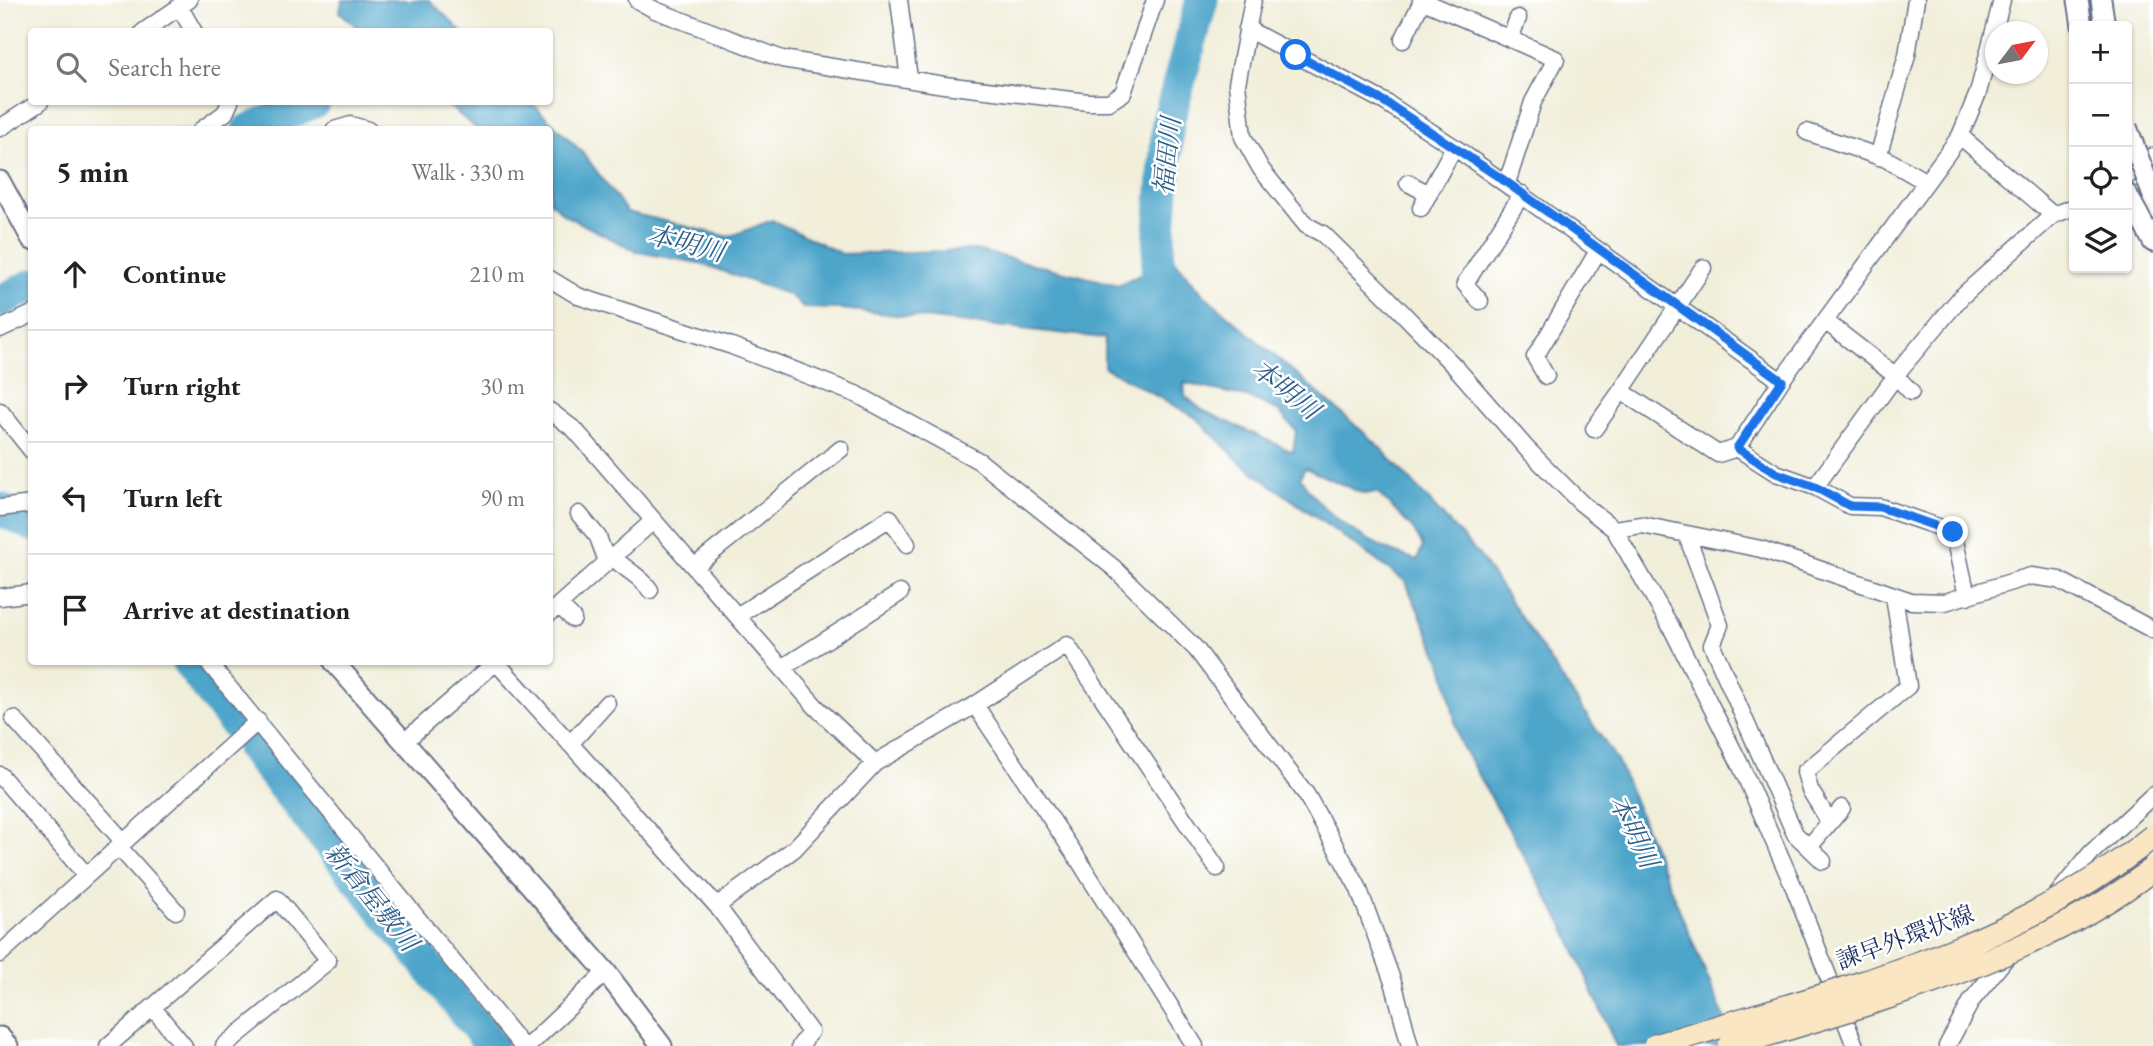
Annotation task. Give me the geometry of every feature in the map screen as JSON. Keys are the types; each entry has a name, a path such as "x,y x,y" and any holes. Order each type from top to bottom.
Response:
{"main road":[{"name":"諫早外環状線","path":"1655,1046 1889,974 2025,920 2119,864 2153,836"},
{"name":"諫早外環状線","path":"1730,1046 1897,994 2035,940 2133,885 2153,869"}],"street":[{"path":"636,0 655,10 782,59 1051,98 1109,102 1124,93 1155,0"},
{"path":"899,0 909,79"},
{"path":"1253,0 1237,84 1243,136 1261,169 1306,225 1323,234 1385,295 1458,370 1527,449 1581,503 1614,529 1671,627 1740,764 1795,890 1855,1046"},
{"path":"1403,40 1421,0 1556,59 1533,102 1507,183"},
{"path":"1878,156 1907,55 1916,0"},
{"path":"1621,391 1718,454 1737,448 1782,381 1960,136 1978,93 2002,0"},
{"path":"2078,0 2081,21"},
{"path":"2101,0 2104,21"},
{"path":"149,28 184,3 193,28"},
{"path":"1510,39 1518,18"},
{"path":"1247,30 1385,102 1454,147 1782,381"},
{"path":"0,128 35,105"},
{"path":"207,126 225,113 229,105"},
{"path":"1807,132 1878,156 1926,182"},
{"path":"1960,136 2053,215"},
{"path":"2132,140 2153,196"},
{"path":"1408,183 1425,201 1454,147"},
{"path":"2132,172 2153,156"},
{"path":"0,181 28,233"},
{"path":"1480,302 1465,284 1522,194"},
{"path":"2132,203 2153,242"},
{"path":"1815,487 1896,376 1961,297 2053,215 2069,209"},
{"path":"1546,376 1535,357 1598,251"},
{"path":"1594,429 1703,268"},
{"path":"553,281 578,296 732,346 858,395 979,461 1114,568 1196,649 1306,794 1358,887 1394,985 1410,1046"},
{"path":"0,329 28,316"},
{"path":"1825,321 1896,376 1911,392"},
{"path":"0,411 28,446"},
{"path":"553,413 575,430 816,707 875,763"},
{"path":"1737,448 1776,473 1815,487 1850,506 1880,507 1953,532 1967,596"},
{"path":"694,567 841,449"},
{"path":"0,508 28,504"},
{"path":"579,514 598,537 610,560 641,576 650,590"},
{"path":"737,616 890,519 907,544"},
{"path":"573,619 554,609 653,521"},
{"path":"1614,529 1642,525 1761,549 1911,601 1945,602 2031,576 2059,580 2153,630"},
{"path":"1687,536 1720,625 1712,645 1716,655 1795,834 1823,861"},
{"path":"782,668 900,593"},
{"path":"0,597 28,594"},
{"path":"1829,821 1810,790 1805,772 1908,686 1894,596"},
{"path":"717,906 794,849 875,763 975,705 1067,645 1217,868"},
{"path":"211,665 522,1046"},
{"path":"337,665 606,972 663,1046"},
{"path":"405,741 493,665"},
{"path":"499,665 717,906 810,1032 800,1046"},
{"path":"570,744 607,703"},
{"path":"975,705 1080,862 1195,1046"},
{"path":"14,719 176,911"},
{"path":"0,954 258,721"},
{"path":"0,775 86,875"},
{"path":"1947,1046 1972,1000 2091,853 2153,795"},
{"path":"1809,847 1842,808"},
{"path":"2114,834 2122,847 2153,878"},
{"path":"108,1046 277,899 328,961 224,1046"},
{"path":"528,1046 606,972"},
{"path":"152,1008 184,1046"},
{"path":"0,1037 8,1046"}],"water":[{"path":"342,0 429,0 458,28 359,28 340,12"},
{"name":"本明川","path":"448,105 534,105 583,153 627,212 729,237 772,220 842,254 976,250 1118,285 1173,258 1203,294 1376,443 1479,555 1618,762 1736,1046 1616,1046 1567,932 1459,741 1444,668 1405,581 1242,464 1195,417 1104,367 1104,338 842,309 803,308 790,295 699,263 638,252 564,215 553,204 553,126 473,126","holes":["1184,383 1247,397 1278,410 1296,431 1293,452 1202,410 1185,396","1305,468 1364,494 1377,492 1413,529 1423,546 1417,560 1383,547 1351,529 1322,505 1300,477"]}],"waterway":[{"name":"福田川","path":"1154,311 1168,122 1202,0"},
{"path":"257,126 307,105"},
{"path":"0,301 28,287"},
{"name":"新倉屋敷川","path":"0,509 28,523"},
{"name":"新倉屋敷川","path":"190,665 233,722"},
{"name":"新倉屋敷川","path":"252,748 492,1046"}],"route":[{"path":"1296,55 1385,102 1502,179 1677,308 1782,381 1737,448 1776,473 1815,487 1850,506 1880,507 1953,532"}]}
